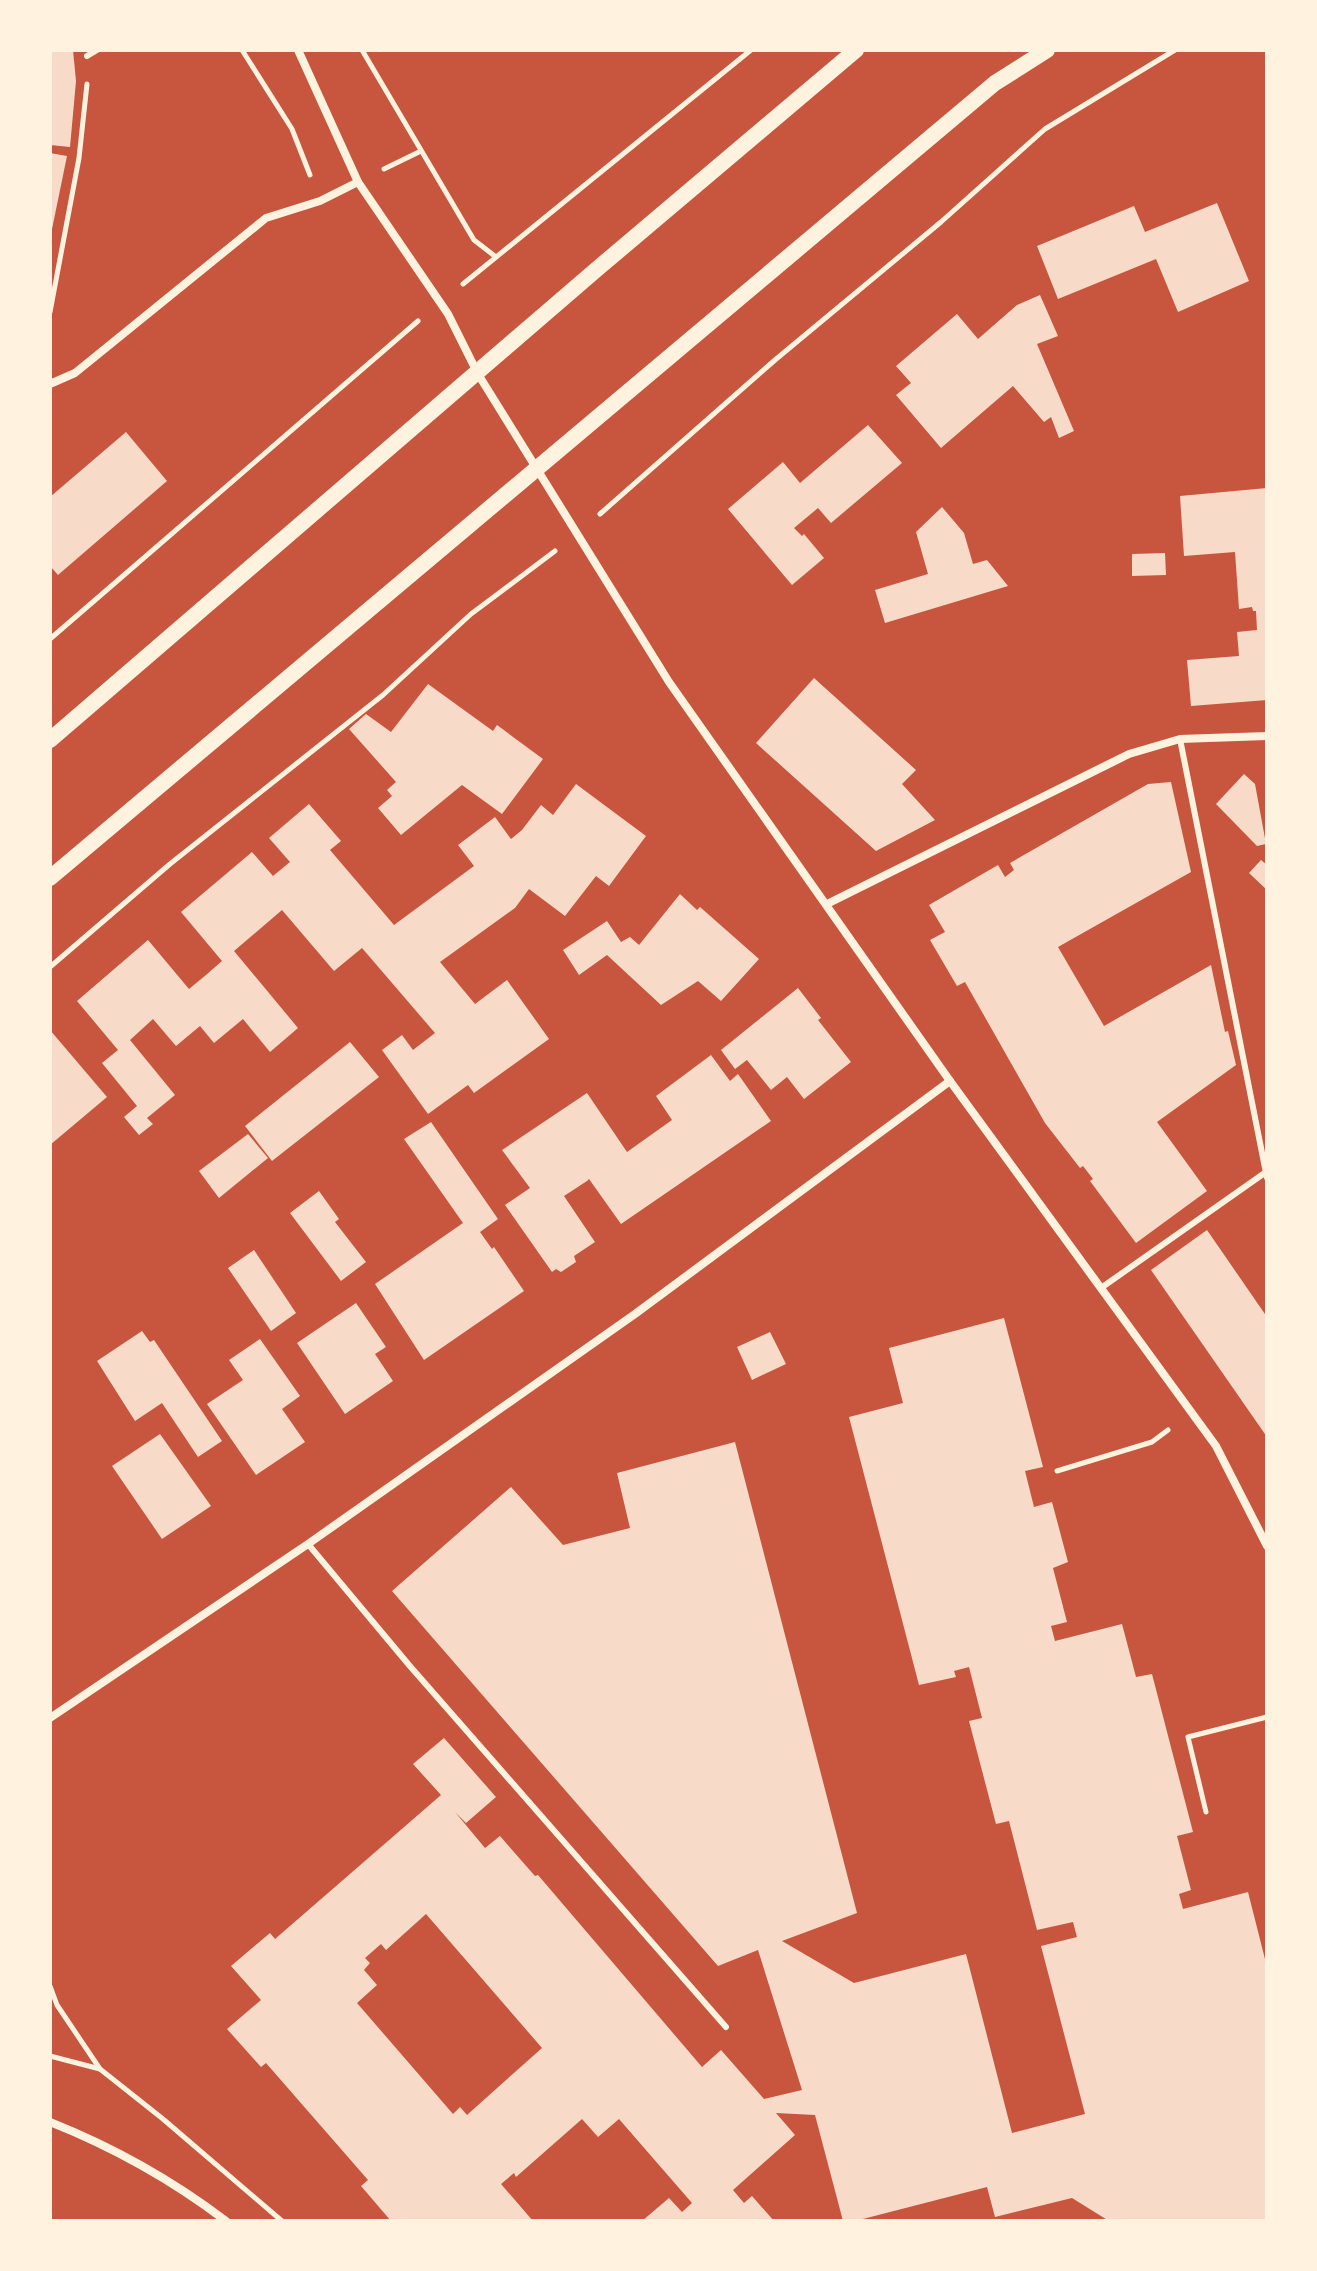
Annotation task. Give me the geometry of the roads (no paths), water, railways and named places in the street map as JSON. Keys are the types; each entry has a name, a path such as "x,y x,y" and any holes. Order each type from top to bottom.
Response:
{"main road":[{"path":"50,740 856,50"},
{"path":"50,878 995,83 1047,50"}],"street":[{"path":"298,50 358,182 440,303 478,374 669,682 950,1081 1216,1446 1267,1546"},
{"path":"50,384 75,373 266,218 320,201 358,182"},
{"path":"827,904 1129,754 1180,739 1267,736"},
{"path":"50,1718 308,1544 635,1314 950,1081"},
{"path":"50,2122 100,2142 194,2196 226,2221"}],"lane":[{"path":"87,56 97,50"},
{"path":"1101,1288 1266,1175 1180,739"},
{"path":"308,1544 409,1665 726,2027"}]}
